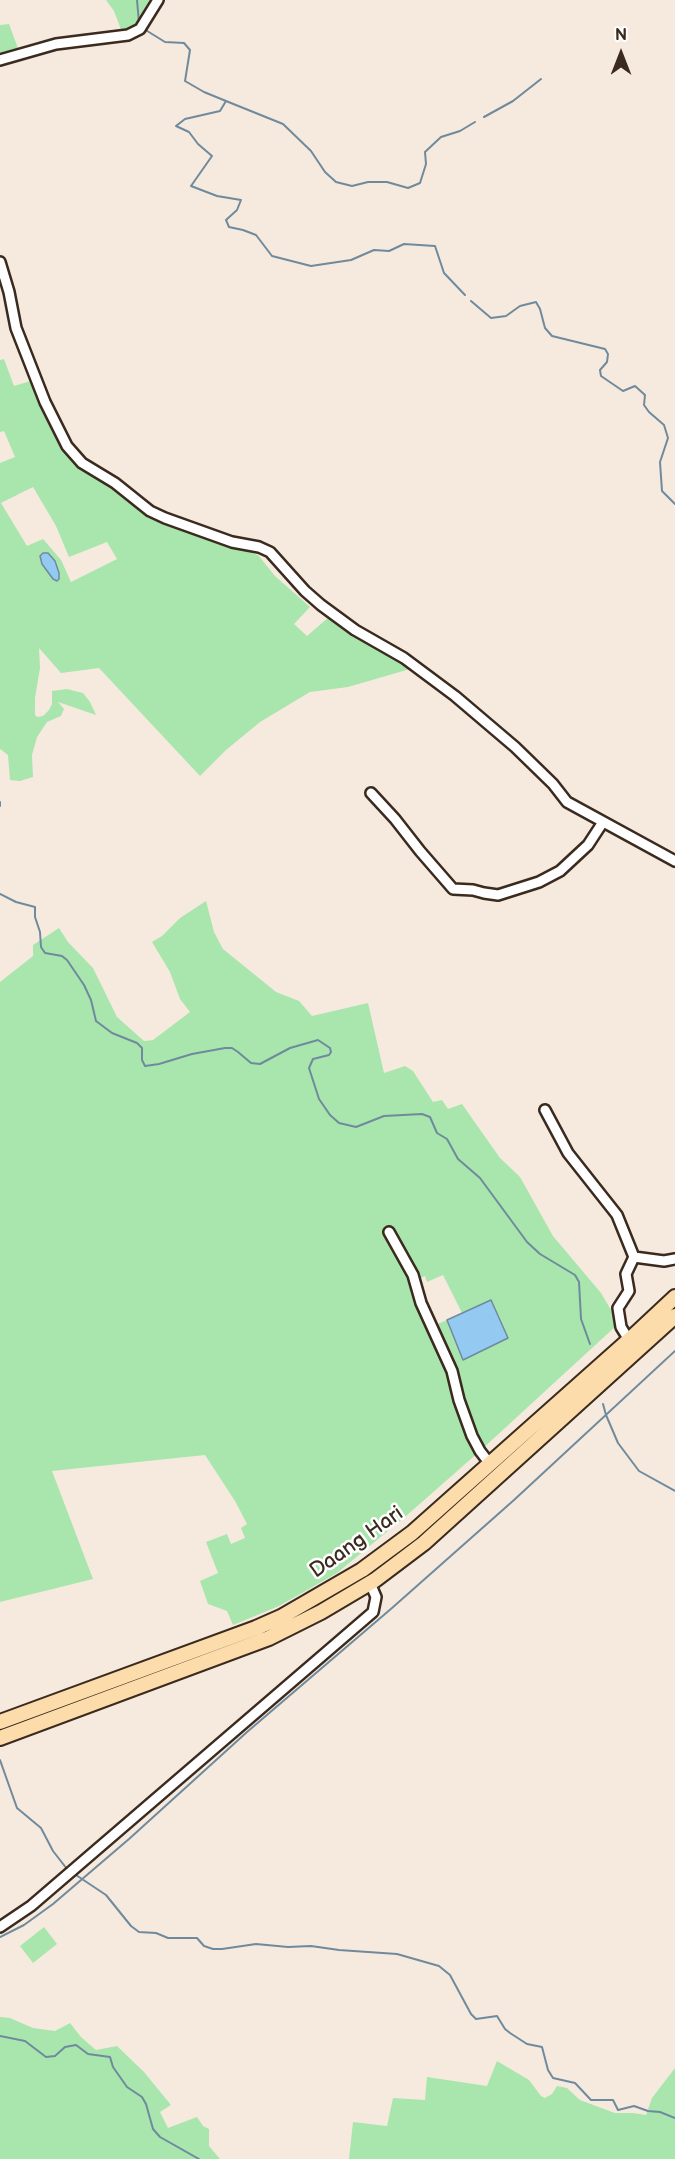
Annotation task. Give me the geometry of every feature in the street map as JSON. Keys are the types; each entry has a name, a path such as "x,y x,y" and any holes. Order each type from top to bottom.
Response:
{"main road":[{"name":"Daang Hari","path":"0,1722 256,1628 281,1617 370,1564 412,1533 629,1340 675,1296"},
{"name":"Daang Hari","path":"0,1738 269,1638 321,1612 370,1583 424,1543 675,1316"}],"street":[{"path":"0,60 56,44 128,35 140,29 158,0"},
{"path":"0,262 16,328 45,402 67,446 81,463 115,483 150,511 232,542 270,552 305,591 321,605 355,630 404,658 455,696 515,747 554,784 567,802 675,861"},
{"path":"371,793 396,819 453,889 473,890 484,894 498,895 539,882 560,871 588,844 603,822"},
{"path":"545,1110 568,1153 617,1215 634,1257 626,1274 628,1291 618,1308 621,1327 629,1340"},
{"path":"389,1232 413,1275 421,1303 452,1371 459,1400 472,1436 490,1464"},
{"path":"634,1257 664,1261 675,1259"},
{"path":"0,1927 31,1906 373,1612 376,1597 370,1583"}],"green space":[{"path":"106,0 152,0 137,24 122,32 114,11"},
{"path":"9,24 19,51 0,58 0,25"},
{"path":"4,359 14,386 34,380 64,445 92,474 155,519 258,555 275,576 310,607 294,624 307,636 329,617 410,669 348,687 310,692 260,722 226,750 200,776 99,668 61,673 39,648 40,668 35,715 43,716 49,710 52,704 52,691 67,689 83,693 96,715 58,702 64,709 61,716 47,722 37,737 32,755 33,777 20,781 10,780 8,755 0,749 0,463 15,457 4,431 0,432 0,360","holes":["33,487 56,526 69,557 107,542 117,559 71,582 61,560 43,539 27,546 1,503"]},
{"path":"206,901 214,932 223,949 276,992 299,1001 312,1016 368,1003 384,1073 405,1066 413,1071 433,1102 442,1100 448,1109 462,1104 500,1158 520,1177 553,1236 601,1293 611,1310 616,1326 480,1451 337,1573 279,1606 233,1625 227,1611 208,1604 200,1581 218,1573 206,1542 227,1534 231,1544 245,1538 241,1528 247,1524 205,1455 52,1471 93,1579 0,1602 0,982 33,956 33,945 59,928 68,942 93,968 117,1017 144,1041 153,1040 190,1012 180,999 170,972 152,942 162,936 180,918","holes":["443,1275 462,1313 491,1300 508,1338 463,1360 447,1320 433,1326 416,1280 425,1276 427,1282"]},
{"path":"44,1927 57,1944 33,1963 20,1946"},
{"path":"0,2017 10,2018 33,2028 55,2031 70,2023 96,2050 117,2046 144,2072 171,2105 160,2112 168,2128 197,2117 203,2126 209,2129 209,2146 220,2159 0,2159"},
{"path":"497,2061 529,2080 545,2098 552,2094 557,2086 567,2088 580,2100 615,2113 646,2115 652,2098 675,2068 675,2159 349,2159 353,2122 387,2126 393,2098 425,2100 427,2077 487,2086"}],"water":[{"path":"48,553 55,561 59,573 57,581 42,564 40,556"},
{"path":"491,1300 508,1338 463,1360 447,1320"}],"waterway":[{"path":"137,0 139,23"},
{"path":"144,29 165,42 184,43 190,50 185,81 226,101 220,111 185,119 176,126 189,132 198,144 212,156 191,186 217,196 241,200 237,210 226,220 229,227 256,235 272,256 311,266 351,260 374,250 389,251 404,244 435,246 444,273 465,295"},
{"path":"484,117 513,101 541,79"},
{"path":"226,101 283,124 311,151 325,172 336,182 352,186 368,182 387,182 408,188 420,183 426,164 425,152 441,137 460,131 475,122"},
{"path":"471,301 491,318 506,316 520,306 536,302 545,328 552,336 605,349 608,354 607,362 600,370 601,376 623,391 635,386 645,395 644,405 649,412 664,425 668,438 660,462 662,491 675,504"},
{"path":"0,894 16,902 35,907 41,947 45,953 62,956 67,960 84,985 91,1000 96,1021 112,1033 137,1043 142,1048 142,1060 145,1066 225,1048 232,1048 251,1063 260,1064 290,1048 318,1040 330,1048 331,1052 329,1055 313,1059 309,1068 319,1099 339,1123 356,1127 384,1116 422,1114 430,1117 437,1133 447,1139 458,1159 480,1178 527,1242 540,1254 575,1275 579,1282 581,1319 590,1344"},
{"path":"0,1937 24,1925 53,1904 129,1839 247,1732 514,1500 675,1351"},
{"path":"603,1404 618,1443 639,1471 675,1491"},
{"path":"0,1760 17,1808 41,1828 53,1851 67,1869"},
{"path":"76,1875 106,1895 131,1926 139,1932 156,1933 168,1938 197,1938 204,1946 213,1949 256,1944 288,1947 311,1946 397,1954 439,1966 450,1975 476,2019 497,2016 510,2033 527,2044 542,2047 548,2070 553,2078 575,2083 591,2100 613,2100 618,2110 634,2106 675,2118"},
{"path":"0,2036 25,2041 46,2057 55,2056 65,2047 76,2045 88,2054 110,2057 113,2067 127,2087 142,2097 153,2129 160,2137 199,2159"}]}
